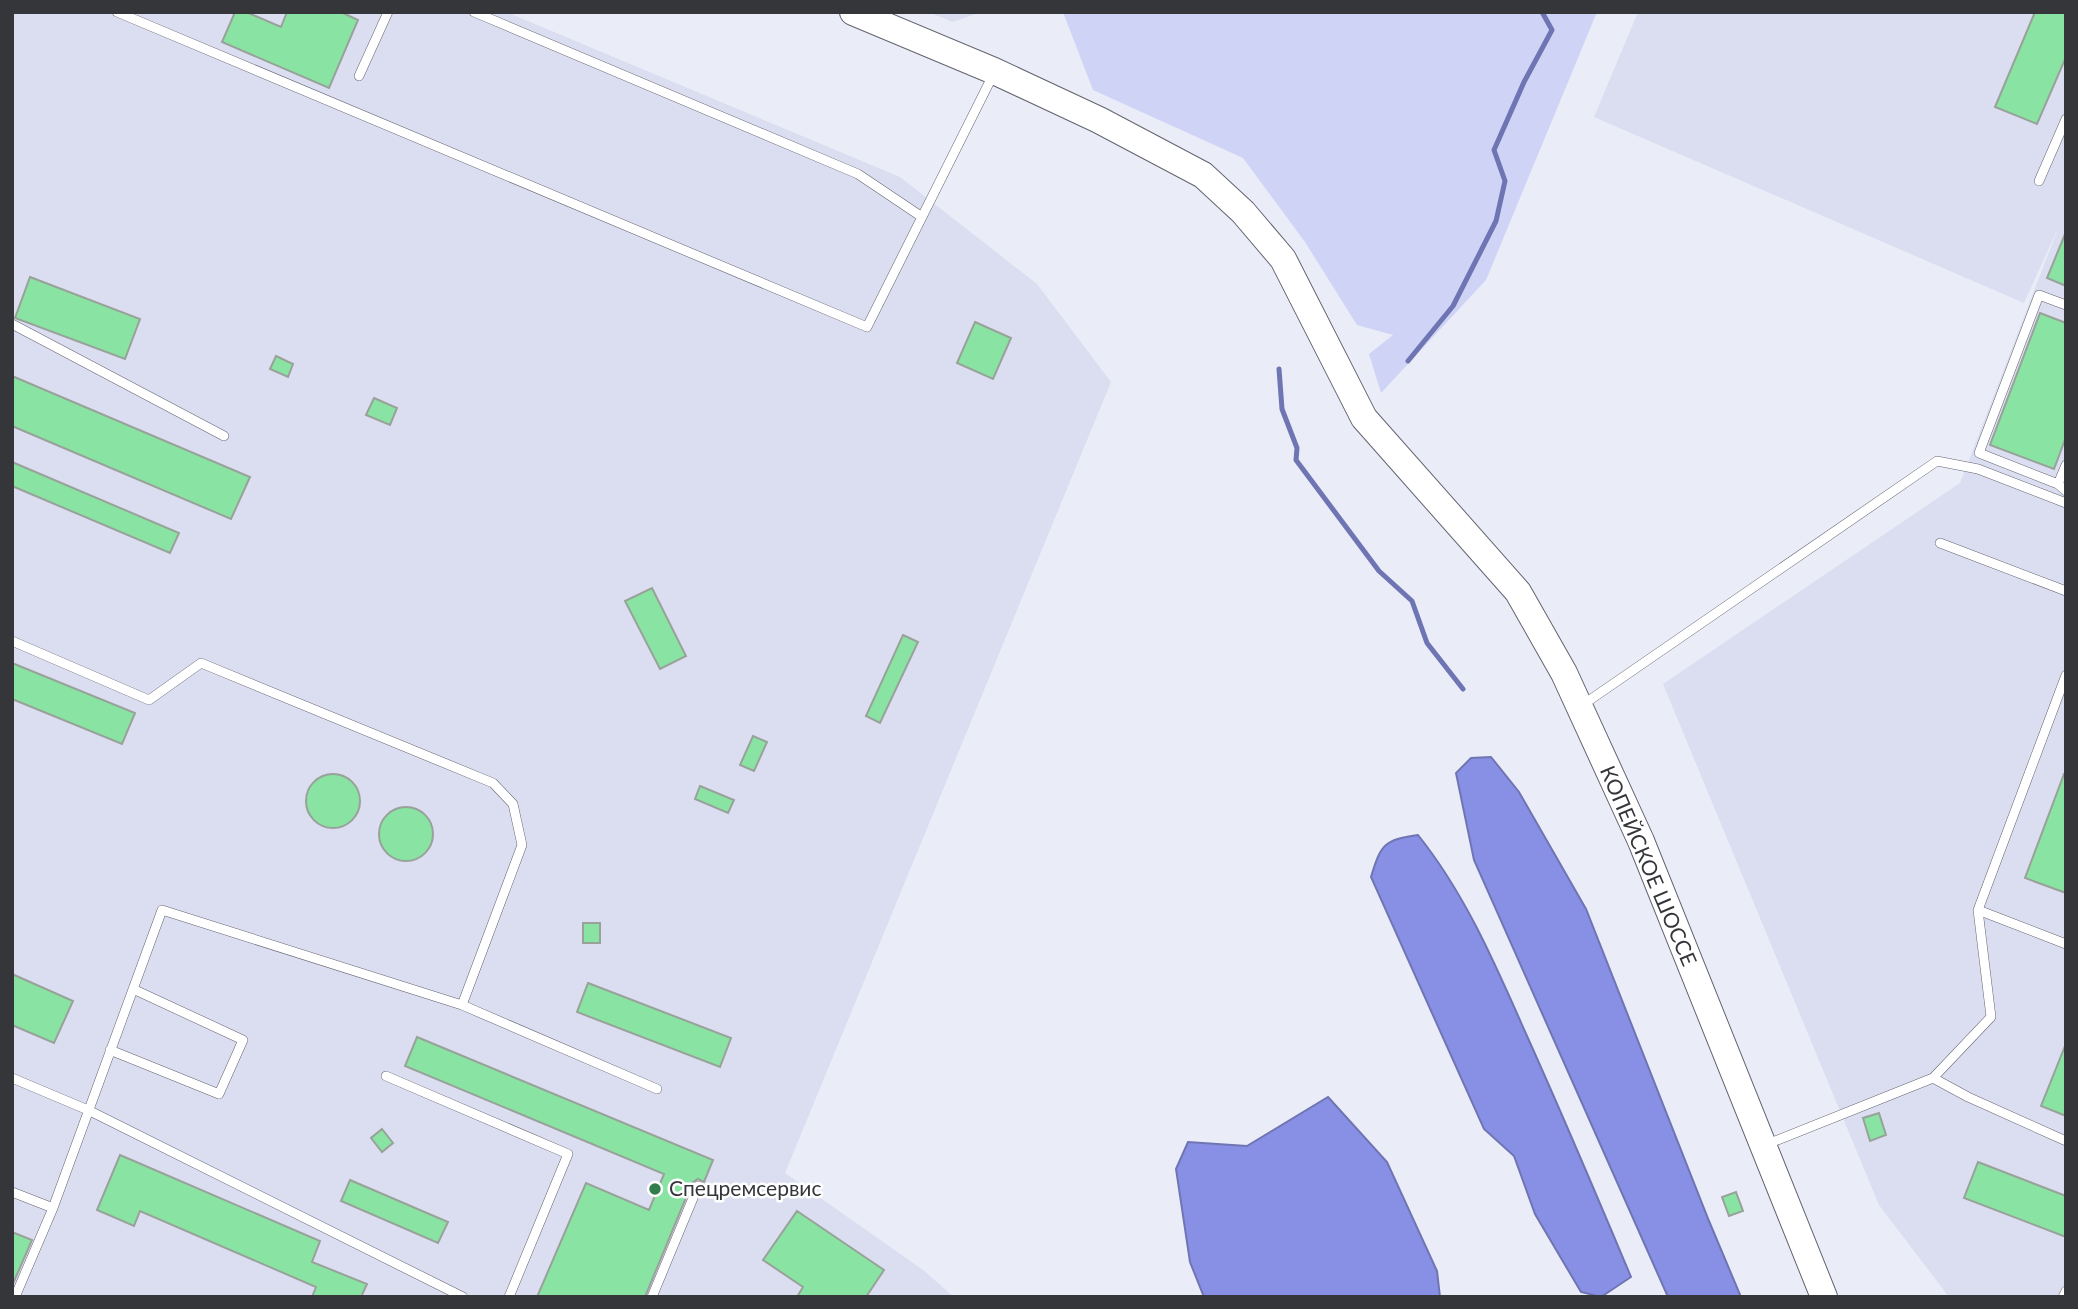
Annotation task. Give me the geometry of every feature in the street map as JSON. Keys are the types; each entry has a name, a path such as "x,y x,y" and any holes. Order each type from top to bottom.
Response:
{"street":[{"name":"КОПЕЙСКОЕ ШОССЕ","path":"854,13 994,71 1203,175 1243,212 1283,259 1364,418 1518,592 1564,673 1641,841 1824,1297"}],"lane":[{"path":"117,12 867,327 994,71"},
{"path":"359,76 388,12"},
{"path":"474,12 858,174 922,217"},
{"path":"2039,181 2066,119"},
{"path":"2066,305 2039,295 1979,453 2058,484 2066,491"},
{"path":"12,324 225,436"},
{"path":"1579,707 1937,461 1978,469 2066,503"},
{"path":"2058,484 2066,465"},
{"path":"1940,543 2066,591"},
{"path":"12,641 149,700 201,663 493,783 513,804 522,845 462,1005"},
{"path":"1763,1146 1933,1078 1991,1017 1978,910 2066,675"},
{"path":"15,1297 53,1208 162,910 462,1005 657,1088"},
{"path":"1978,910 2066,944"},
{"path":"110,1050 219,1094 243,1040 132,989"},
{"path":"386,1076 568,1154 509,1297"},
{"path":"12,1078 88,1110 463,1297"},
{"path":"1933,1078 1968,1097 2066,1141"},
{"path":"652,1297 698,1186"},
{"path":"12,1192 53,1208"},
{"path":"2063,1297 2066,1291"}],"shaded area":[{"path":"12,12 506,12 900,177 1037,284 1111,382 785,1173 923,1270 954,1297 12,1297"},
{"path":"928,12 981,12 953,22"},
{"path":"1063,12 1597,12 1486,280 1381,393 1369,354 1393,335 1357,325 1305,242 1243,158 1093,90"},
{"path":"1638,12 2066,12 2066,1297 1949,1297 1879,1205 1663,684 1960,483 2059,226 2024,303 1594,117"}],"water":[{"path":"1491,757 1519,792 1586,909 1741,1297 1668,1297 1474,860 1456,773 1471,758"},
{"path":"1418,835 1451,882 1492,957 1631,1277 1601,1297 1581,1292 1535,1214 1514,1156 1484,1129 1371,877 1378,857 1386,846 1398,839"},
{"path":"1328,1097 1387,1162 1437,1271 1440,1297 1204,1297 1190,1262 1176,1169 1188,1142 1247,1146"}],"building":[{"path":"235,12 246,12 281,27 287,12 341,12 358,20 329,88 222,42"},
{"path":"2035,12 2066,12 2066,57 2037,124 1995,107"},
{"path":"2066,234 2066,286 2047,278"},
{"path":"30,277 140,319 125,359 15,318"},
{"path":"2040,313 2066,323 2066,437 2054,469 1990,445"},
{"path":"975,322 1011,338 993,379 957,363"},
{"path":"276,356 293,364 288,377 270,369"},
{"path":"12,376 250,477 231,519 12,426"},
{"path":"374,398 397,408 390,425 366,415"},
{"path":"12,462 179,533 170,553 12,486"},
{"path":"652,588 686,656 660,669 625,601"},
{"path":"903,635 918,642 880,723 866,716"},
{"path":"12,663 135,713 122,744 12,699"},
{"path":"753,736 767,742 754,771 740,765"},
{"path":"333,774 352,782 360,801 352,820 333,828 314,820 306,801 314,782"},
{"path":"2066,774 2066,893 2025,878"},
{"path":"700,786 734,800 728,813 695,799"},
{"path":"406,807 425,815 433,834 425,853 406,861 387,853 379,834 387,815"},
{"path":"583,923 600,923 600,943 583,943"},
{"path":"12,974 73,1001 54,1043 12,1025"},
{"path":"588,983 731,1038 720,1067 577,1012"},
{"path":"417,1037 713,1160 704,1182 698,1179 692,1183 645,1297 537,1297 586,1183 649,1210 664,1174 405,1066"},
{"path":"2066,1046 2066,1116 2041,1106"},
{"path":"1879,1113 1886,1135 1870,1141 1863,1118"},
{"path":"382,1129 393,1143 382,1152 371,1138"},
{"path":"120,1155 320,1241 312,1262 367,1284 361,1297 312,1297 316,1287 140,1211 134,1226 97,1210"},
{"path":"1978,1162 2066,1196 2066,1237 1964,1198"},
{"path":"350,1180 448,1222 438,1243 341,1201"},
{"path":"1736,1192 1743,1211 1729,1216 1722,1197"},
{"path":"797,1211 884,1270 866,1297 797,1297 803,1287 763,1260"},
{"path":"12,1232 32,1240 12,1286"}],"waterway":[{"path":"1408,361 1453,306 1496,221 1505,181 1494,150 1524,82 1552,30 1542,12"},
{"path":"1279,369 1282,409 1297,448 1296,460 1379,571 1412,601 1427,643 1463,689"}],"place":[{"name":"Спецремсервис","path":"655,1189"}]}
